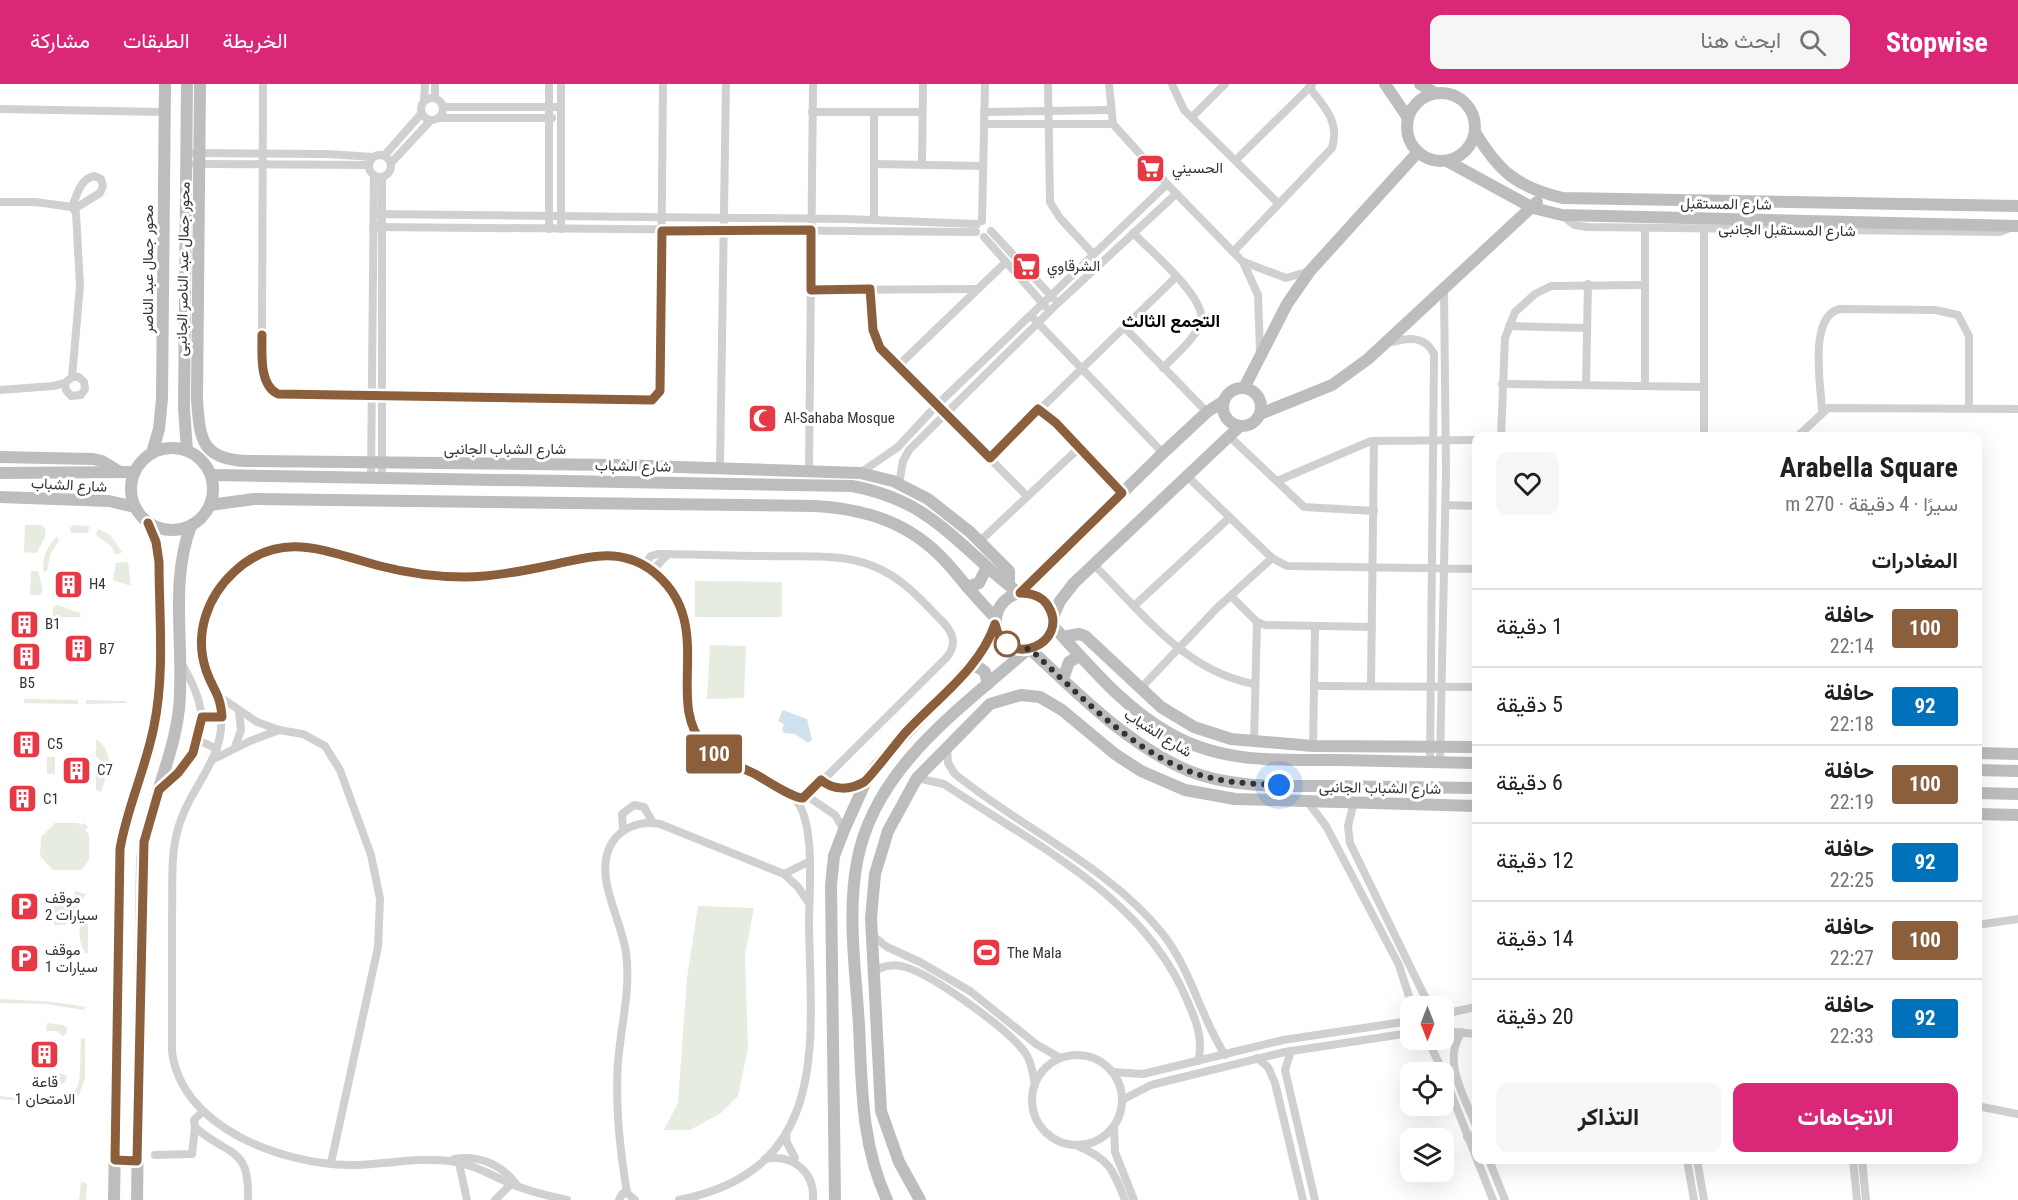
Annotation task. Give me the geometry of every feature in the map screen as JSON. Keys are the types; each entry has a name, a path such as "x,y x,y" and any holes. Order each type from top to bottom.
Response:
{"main road":[{"name":"محور جمال عبد الناصر","path":"152,453 159,429 162,399 165,84"},
{"path":"187,84 184,408 188,451"},
{"name":"محور جمال عبد الناصر الجانبى","path":"200,84 197,400 200,436 209,450"},
{"path":"1385,84 1408,118"},
{"path":"1420,84 1436,93 1451,94 1464,101 1473,113 1475,132 1464,153 1447,161 1431,160 1418,152 1407,133 1408,118 1419,101 1436,93"},
{"name":"شارع المستقبل","path":"1475,132 1496,165 1525,186 1572,199 1710,195 1762,202 1800,196 1911,197 2018,206"},
{"path":"1244,388 1287,304 1310,271 1418,152"},
{"name":"شارع المستقبل","path":"1447,161 1533,208 1562,215 2016,226"},
{"path":"887,1200 878,1181 866,1138 853,917 857,863 862,840 873,813 896,775 949,718 1028,649 1045,640 1065,593 1240,426 1252,423 1260,414 1337,382 1387,343 1533,208 1545,193"},
{"path":"1762,202 1763,220"},
{"path":"836,1200 830,917 834,856 866,781 905,732 979,656 1003,602 1019,593 1206,412 1224,401 1230,393 1244,388 1259,398 1260,414"},
{"path":"1224,401 1223,410 1227,419 1240,426"},
{"path":"114,1200 120,849 129,803 154,725 159,684 159,562 156,542 148,523 135,507 132,483 135,472 152,453 164,449 188,451 198,457 211,475 213,495 206,513 191,526 169,530 148,523"},
{"name":"شارع الشباب الجانبى","path":"209,450 217,456 234,460 377,464 720,467 809,469 860,473 899,484 945,511 1009,571 1009,584"},
{"path":"0,457 93,459 102,461 120,472"},
{"name":"شارع الشباب","path":"0,473 135,472"},
{"name":"شارع الشباب","path":"211,475 816,483 868,489 915,506 943,525 987,567 1019,593"},
{"path":"815,506 816,483"},
{"name":"شارع الشباب","path":"0,497 109,501 135,507"},
{"path":"210,505 254,499 815,506 863,511 906,529 946,561 995,621 999,636 1008,645 1028,649"},
{"path":"137,1200 142,860 148,823 159,790 179,710 182,560 191,526"},
{"path":"967,587 974,586 984,579 987,567"},
{"path":"1019,593 1041,598 1048,607 1052,622"},
{"name":"شارع الشباب","path":"1052,622 1079,656 1129,705 1152,722 1188,743 1212,752 1251,759 1472,763"},
{"path":"1063,636 1079,634 1085,636 1161,707 1194,727 1230,739 1254,743 1313,746 1472,747"},
{"name":"شارع الشباب","path":"1028,649 1138,741 1175,764 1205,777 1234,782 1295,786 1472,788"},
{"path":"1063,679 1069,662 1079,656"},
{"path":"969,667 978,667 985,672 988,684"},
{"name":"شارع الشباب الجانبى","path":"958,736 990,704 1021,695 1040,697 1062,710 1115,754 1141,771 1185,790 1235,799 1472,806"},
{"path":"920,1200 899,1162 880,1111 872,935 875,874 881,849 896,812 917,778 958,736 949,718"},
{"path":"1982,753 2018,754"},
{"path":"1982,770 2018,771"},
{"path":"1982,793 2018,794"},
{"path":"1982,814 2018,815"},
{"path":"861,1052 876,1030"},
{"path":"115,1160 137,1161"},
{"path":"878,1181 878,1200"}],"street":[{"path":"263,84 262,339 267,386 281,395 656,398 660,391 663,84"},
{"path":"185,159 263,158 371,161 384,156 421,114 425,84"},
{"path":"435,84 435,98 443,107 560,107"},
{"path":"549,84 549,229"},
{"path":"561,84 561,229"},
{"path":"720,467 726,84"},
{"path":"809,469 813,84"},
{"path":"922,164 923,84"},
{"path":"985,84 982,229 1005,263 1050,311"},
{"path":"1048,84 1050,202 1060,218 1094,254"},
{"path":"1109,84 1113,124 1176,194 1243,262 1258,296 1260,355"},
{"path":"1172,84 1180,104 1278,203"},
{"path":"1192,117 1225,84"},
{"path":"1233,252 1278,203 1329,154 1336,136 1330,113 1311,86 1236,160"},
{"path":"424,101 435,98"},
{"path":"378,176 390,172 391,163 435,119 443,107"},
{"path":"0,109 164,112"},
{"path":"984,112 1110,110"},
{"path":"812,112 922,112"},
{"path":"874,112 874,220"},
{"path":"421,114 435,119 560,117"},
{"path":"984,124 1113,124"},
{"path":"384,156 391,163"},
{"path":"371,161 378,176 382,396 376,477"},
{"path":"875,164 983,166"},
{"path":"860,473 887,456 1167,184"},
{"path":"899,484 903,461 909,450 1038,322 1176,194"},
{"path":"0,202 35,202 73,208 80,268 69,380 0,390"},
{"path":"378,214 874,220 982,229 1058,303"},
{"name":"شارع المستقبل الجانبى","path":"1562,215 1569,222 1581,226 1645,229 2000,232 2016,226"},
{"path":"378,227 662,231 982,229"},
{"path":"377,464 372,396 378,227"},
{"path":"1645,229 1645,386"},
{"path":"1704,229 1704,432"},
{"path":"1133,233 1176,277 1200,306 1201,322 1163,368"},
{"path":"1243,262 1286,278 1310,271"},
{"path":"899,365 975,289 1005,263"},
{"path":"990,458 1176,277"},
{"path":"1501,432 1505,338 1515,312 1545,287 1563,284 1645,285"},
{"path":"1586,385 1588,284"},
{"path":"870,289 871,319 880,348 1028,496"},
{"path":"811,290 975,289"},
{"path":"1435,747 1440,686 1445,505 1444,290"},
{"path":"1822,411 1819,353 1821,327 1826,316 1840,309 1935,310 1958,315 1969,336 1969,408"},
{"path":"1030,316 1083,367 1162,453"},
{"path":"1509,326 1587,328"},
{"path":"1124,327 1206,412"},
{"path":"1387,343 1415,338 1432,350 1434,440 1430,568 1430,686 1435,762"},
{"path":"1502,384 1704,387"},
{"path":"1802,432 1822,411 1840,406 2018,409"},
{"path":"1038,409 1056,423 1122,493"},
{"path":"1229,436 1304,507 1374,511"},
{"path":"1277,481 1361,444 1374,441 1472,440"},
{"path":"1371,686 1374,441"},
{"path":"979,542 1079,448"},
{"path":"1187,476 1272,558 1293,567 1472,569"},
{"path":"1445,505 1472,506"},
{"path":"1134,606 1230,518"},
{"path":"331,1164 378,947 380,899 365,834 333,755 315,739 297,732 279,730 239,712 220,698 212,685 202,656 201,640 205,617 214,596 244,563 271,550 294,546 320,548 396,569 458,576 538,568 596,555 621,557 644,565 652,571 668,587 682,614 689,647 688,711 698,737 717,756 781,787 793,797 804,818 808,862 809,1069 801,1102 786,1132 751,1171 722,1187 679,1200"},
{"path":"644,565 654,555 818,557 863,562 895,578 948,627 954,639 951,653 807,796"},
{"path":"652,571 668,555"},
{"path":"1140,688 1272,558"},
{"path":"1093,564 1178,649 1212,670 1254,684"},
{"path":"1231,596 1257,622 1272,626 1372,627"},
{"path":"1254,743 1257,622"},
{"path":"1313,746 1315,628"},
{"path":"159,790 186,763 198,740 202,717 196,687 181,662"},
{"path":"1314,686 1472,687"},
{"path":"220,698 222,717 217,749 183,812 177,832 172,869 174,1066 187,1093 203,1111 228,1129 259,1145 294,1157 331,1164 448,1161 468,1158 490,1162 501,1168 515,1185"},
{"path":"235,747 241,730 239,712"},
{"path":"202,717 222,717"},
{"path":"212,760 235,747 279,730"},
{"path":"198,740 217,749"},
{"path":"947,748 948,763 955,774 1119,889 1135,903 1172,948 1189,978 1212,1035 1225,1055"},
{"path":"950,788 949,780 955,774"},
{"path":"917,778 942,783 950,788 1112,898 1141,925 1165,956 1183,990 1200,1037 1198,1061"},
{"path":"821,780 828,786 840,789 866,781"},
{"path":"793,797 807,796 835,815 844,830"},
{"path":"1307,801 1322,819 1399,965 1409,996"},
{"path":"1354,802 1348,835 1356,857 1425,996"},
{"path":"623,831 622,814 634,805 644,807 653,823"},
{"path":"635,1200 627,1193 616,1112 628,968 624,936 606,872 608,853 623,831 637,824 653,823 784,874 798,887 809,903"},
{"path":"1345,863 1356,857"},
{"path":"784,874 808,862"},
{"path":"1112,898 1119,889"},
{"path":"1982,924 2018,919"},
{"path":"872,935 897,952 920,962 970,992 1036,1044 1060,1059"},
{"path":"893,965 897,952"},
{"path":"874,979 878,969 893,965 906,967 965,1002 1004,1032 1026,1054 1035,1086 1034,1111 1043,1129 1059,1142 1077,1145 1113,1161 1134,1200"},
{"path":"1454,1011 1472,1008"},
{"path":"1113,1072 1143,1074 1308,1036 1400,1022"},
{"path":"1454,1032 1472,1033"},
{"path":"1462,1032 1453,1050 1453,1064 1472,1115"},
{"path":"1200,1037 1206,1040 1212,1035"},
{"path":"1122,1100 1151,1085 1257,1058 1400,1035"},
{"path":"1026,1054 1036,1051 1036,1044"},
{"path":"1291,1051 1285,1070 1315,1200"},
{"path":"1035,1086 1044,1069 1060,1059 1072,1056 1094,1059 1113,1072 1118,1081 1122,1100 1114,1126 1113,1161 1125,1200"},
{"path":"1257,1058 1268,1067 1275,1083 1303,1200"},
{"path":"1143,1074 1144,1081 1151,1085"},
{"path":"1275,1083 1279,1076 1287,1079"},
{"path":"1454,1097 1472,1136"},
{"path":"1982,1107 2018,1114"},
{"path":"155,1155 192,1154 194,1120 203,1111"},
{"path":"1077,1145 1099,1139 1114,1126"},
{"path":"195,1127 241,1158 248,1177 248,1200"},
{"path":"786,1132 789,1148 795,1156 792,1161"},
{"path":"764,1159 779,1158 792,1161 809,1178 813,1200"},
{"path":"448,1161 486,1171 515,1185 567,1200"},
{"path":"459,1163 467,1200"},
{"path":"1479,1164 1493,1200"},
{"path":"1491,1164 1505,1200"},
{"path":"1688,1164 1694,1200"},
{"path":"1698,1164 1704,1200"},
{"path":"1853,1164 1857,1200"},
{"path":"1862,1164 1866,1200"},
{"path":"1483,1178 1495,1173"},
{"path":"495,1200 515,1185"},
{"path":"619,1200 620,1196 627,1193"}],"shaded area":[{"path":"25,525 42,525 45,528 46,532 37,553 24,552"},
{"path":"73,525 89,526 88,533 71,533 70,528"},
{"path":"98,529 110,535 122,552 116,555 110,545 96,535"},
{"path":"57,537 59,540 50,555 47,571 44,572 43,563 46,553 50,544"},
{"path":"128,562 131,586 113,580 116,563"},
{"path":"31,571 38,571 43,590 40,595 30,595"},
{"path":"695,581 782,582 782,617 695,617"},
{"path":"57,605 80,613 81,617 53,617 53,608"},
{"path":"710,645 746,646 744,698 707,699"},
{"path":"24,699 78,700 78,704 24,703"},
{"path":"86,700 125,701 127,703 86,704"},
{"path":"98,740 104,746 108,758 101,792 96,790 96,773 103,764 96,756 96,741"},
{"path":"47,757 55,757 55,774 47,774"},
{"path":"55,823 78,823 80,825 84,823 88,827 85,830 89,835 89,860 82,870 53,870 40,856 41,837"},
{"path":"75,891 86,894 65,925 54,925 54,901 74,901"},
{"path":"698,906 754,908 745,955 748,1048 738,1096 721,1113 690,1130 664,1130 678,1103 687,978"},
{"path":"88,915 88,953 86,954 81,944 80,928"},
{"path":"0,999 54,1002 86,1007 84,1010 46,1004 0,1003"},
{"path":"47,1023 63,1025 67,1028 66,1034 62,1036 57,1031 46,1031"},
{"path":"85,1038 85,1079 78,1097 75,1095 67,1101 58,1103 0,1099 0,1096 46,1100 68,1096 75,1090 79,1081 81,1039"},
{"path":"60,1073 67,1076 65,1083 45,1086 45,1081 57,1081"},
{"path":"81,1181 87,1184 86,1200 79,1200"}],"water":[{"path":"783,710 807,719 812,740 808,743 795,734 784,733 782,729 784,724 778,721"}],"bus line":[{"name":"100","path":"148,523 156,542 159,562 159,684 154,725 124,826 118,883 115,1160 137,1161 141,883 144,842 159,790 178,773 193,753 202,717 222,717 220,698 212,685 202,656 202,625 214,596 244,563 271,550 303,546 340,553 379,566 442,576 466,577 538,568 596,555 612,555 644,565 668,587 682,614 689,647 688,711 698,737 717,756 781,787 793,797 803,798 810,794 821,780 828,786 840,789 866,781 876,765 905,732 979,656 995,624 999,636 1014,648 1030,649 1041,644 1051,630 1051,613 1041,598 1029,593 1020,593 1122,493 1056,423 1038,409 990,458 880,348 871,319 870,289 811,290 811,230 662,231 660,391 658,396 652,400 278,394 267,386 265,380 262,335"}],"place":[{"name":"الحسيني","path":"1151,168"},
{"name":"الشرقاوي","path":"1026,266"},
{"name":"Al-Sahaba Mosque","path":"763,418"},
{"name":"H4","path":"68,584"},
{"name":"B1","path":"24,624"},
{"name":"B7","path":"78,649"},
{"name":"B5","path":"27,656"},
{"name":"C5","path":"26,744"},
{"name":"C7","path":"76,770"},
{"name":"C1","path":"22,799"},
{"name":"موقف سيارات 2","path":"24,907"},
{"name":"The Mala","path":"986,953"},
{"name":"موقف سيارات 1","path":"24,959"},
{"name":"قاعة الامتحان 1","path":"45,1055"}],"district":[{"name":"التجمع الثالث","path":"1171,321"}],"route":[{"path":"1007,644 1021,650 1030,649 1104,716 1175,764 1205,777 1219,780 1279,785"}]}
